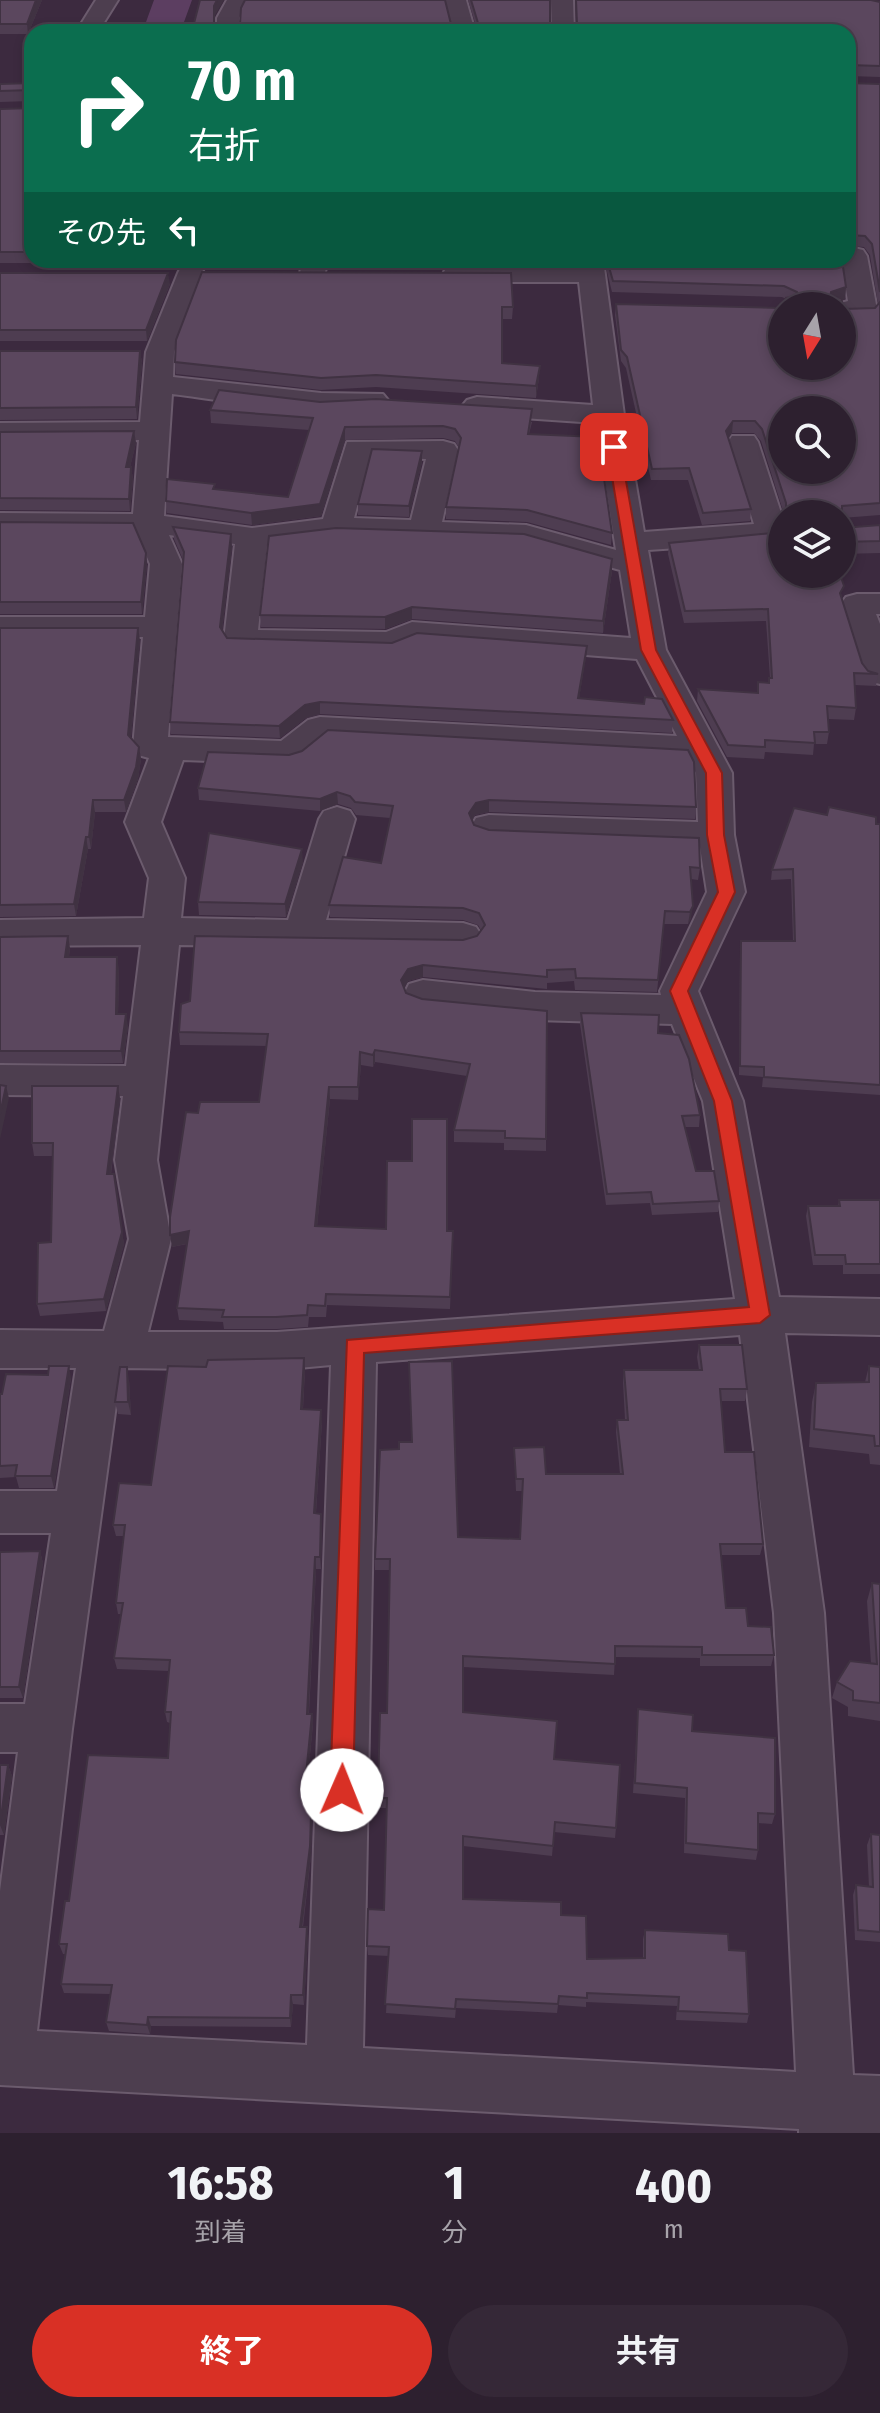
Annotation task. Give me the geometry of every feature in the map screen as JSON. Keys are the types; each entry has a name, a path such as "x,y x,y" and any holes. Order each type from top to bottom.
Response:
{"street":[{"path":"92,24 107,0"},
{"path":"228,24 238,0"},
{"path":"455,0 462,24"},
{"path":"562,0 563,24"},
{"path":"856,310 863,310 861,248"},
{"path":"282,274 309,268"},
{"path":"318,268 344,274"},
{"path":"194,269 150,363 155,431 148,523 166,564 150,747 289,753 320,728 701,748"},
{"path":"437,274 602,285 609,415 630,553 649,650 714,773 716,835 726,892 679,991 723,1101 760,1315 799,1613 826,2118"},
{"path":"150,363 321,402 407,401"},
{"path":"454,405 609,415"},
{"path":"0,432 155,431"},
{"path":"743,442 768,508"},
{"path":"336,527 358,448 443,450 424,530"},
{"path":"0,522 148,523 252,537 336,527 526,534 630,553 768,533"},
{"path":"252,537 240,640 392,642 412,632 649,650"},
{"path":"880,604 857,604 880,674"},
{"path":"0,627 161,627"},
{"path":"170,748 143,822 167,878 136,1160 150,1239 111,1350 78,1512 24,1728 3,2057 334,2076 826,2118 880,2105"},
{"path":"303,933 337,819"},
{"path":"489,827 554,821 716,835"},
{"path":"0,933 161,931 463,936"},
{"path":"423,994 535,1006 685,1010"},
{"path":"0,1080 145,1081"},
{"path":"0,1349 277,1351 760,1315 880,1317"},
{"path":"334,2076 354,1346"},
{"path":"0,1512 78,1512"}],"building":[{"path":"0,0 36,0 27,24 0,24"},
{"path":"200,0 217,0 214,24 194,24"},
{"path":"245,0 445,0 451,24 240,24"},
{"path":"471,0 550,0 550,24 451,24 478,23"},
{"path":"576,0 871,0 880,2 880,66 856,65 856,24 577,24"},
{"path":"24,83 24,90 0,91 0,84"},
{"path":"856,83 880,84 880,292 872,244 865,236 856,235"},
{"path":"24,108 24,252 0,252 0,109"},
{"path":"609,268 843,268 846,287 831,292 797,292 784,286 613,281"},
{"path":"202,272 511,273 513,307 502,307 502,363 540,366 536,386 376,375 321,378 175,362 176,340"},
{"path":"0,273 168,273 146,330 0,330"},
{"path":"880,302 880,503 856,505 856,500 785,500 780,484 856,484 856,396 768,396 768,448 762,429 755,421 733,421 726,431 751,509 703,513 689,468 652,469 627,357 621,350 616,304 768,308 768,380 856,380 856,309 875,308"},
{"path":"0,351 140,351 136,407 0,408"},
{"path":"219,390 320,402 376,399 532,409 528,434 598,437 612,533 527,510 446,507 461,438 455,429 443,426 345,427 320,504 251,513 166,501 167,479 215,484 213,489 288,497 313,418 210,410"},
{"path":"134,431 126,467 131,467 129,499 0,498 0,432"},
{"path":"372,449 422,451 409,506 358,504"},
{"path":"0,522 133,523 146,553 141,602 0,602"},
{"path":"880,525 880,541 856,542 856,527"},
{"path":"173,527 231,534 220,627 227,638 392,643 417,633 587,646 578,698 644,704 645,697 662,699 673,720 320,702 305,705 279,726 170,722 184,552"},
{"path":"336,528 524,534 612,559 603,621 412,607 385,617 260,615 269,536"},
{"path":"768,533 768,588 843,588 840,593 862,663 868,671 878,674 854,673 856,708 827,706 829,732 814,732 815,743 765,740 765,747 728,745 698,689 758,693 758,682 769,683 769,678 772,678 768,609 685,611 669,543"},
{"path":"0,628 138,628 128,735 139,747 136,767 124,800 93,800 89,837 86,837 74,904 0,905"},
{"path":"328,730 688,750 694,762 696,807 489,800 476,803 469,813 474,825 489,830 699,838 700,868 690,867 693,906 690,912 665,911 658,980 576,978 575,969 547,970 547,977 423,965 408,969 401,980 406,993 422,999 547,1011 546,1139 505,1138 505,1131 454,1130 470,1064 375,1050 373,1055 360,1052 358,1087 329,1087 315,1226 386,1229 387,1161 412,1161 412,1119 447,1119 447,1231 453,1231 450,1297 326,1294 325,1306 308,1305 307,1315 276,1317 222,1317 224,1310 177,1308 189,1231 170,1235 170,1217 186,1112 198,1113 200,1102 259,1102 268,1034 179,1032 181,1004 190,1001 195,936 463,940 477,936 485,925 479,913 463,908 329,905 343,857 381,863 393,806 355,802 350,796 337,792 320,799 198,788 208,752 289,755 302,751"},
{"path":"829,807 876,817 876,824 880,824 880,1085 764,1077 764,1067 740,1066 741,941 795,941 793,869 772,870 794,808 827,815"},
{"path":"209,833 302,849 285,904 198,902"},
{"path":"68,936 65,957 117,957 116,1014 126,1014 121,1051 0,1051 0,937"},
{"path":"581,1013 659,1015 658,1033 679,1035 689,1059 700,1115 682,1116 696,1171 714,1171 719,1201 653,1204 651,1192 607,1194"},
{"path":"0,1085 6,1086 0,1114"},
{"path":"32,1086 118,1086 107,1174 114,1174 122,1232 104,1299 37,1304 38,1243 51,1242 53,1143 32,1143"},
{"path":"839,1200 880,1200 880,1264 846,1264 845,1255 815,1255 808,1206 840,1206"},
{"path":"699,1345 742,1345 747,1389 720,1389 725,1452 754,1452 763,1544 720,1544 726,1608 746,1608 748,1626 771,1627 774,1655 702,1655 702,1647 615,1646 615,1664 463,1656 463,1712 557,1721 554,1759 620,1765 616,1828 555,1822 553,1846 463,1836 463,1899 561,1902 561,1915 586,1916 587,1959 645,1958 645,1930 728,1934 729,1950 746,1951 749,2014 678,2011 679,1997 587,1993 587,1998 559,1996 558,2004 456,1999 455,2009 385,2004 389,1947 367,1946 368,1909 384,1910 387,1798 378,1798 380,1713 387,1713 390,1559 375,1559 380,1450 399,1449 399,1442 412,1442 409,1362 452,1361 458,1537 520,1539 523,1479 516,1479 514,1448 544,1447 546,1474 623,1474 617,1420 628,1420 624,1370 702,1370"},
{"path":"304,1358 301,1409 321,1410 314,1513 321,1514 320,1557 315,1557 307,1714 312,1714 305,1785 312,1785 310,1846 300,1927 307,1927 303,1995 291,1995 290,2018 148,2017 147,2025 106,2022 112,1985 61,1984 67,1944 59,1944 65,1901 69,1901 88,1755 168,1758 171,1712 165,1712 170,1660 114,1658 123,1603 116,1603 125,1525 113,1525 119,1483 151,1485 168,1366 206,1367 208,1360"},
{"path":"49,1366 69,1366 51,1476 15,1476 17,1465 0,1466 0,1394 6,1374 48,1375"},
{"path":"869,1366 880,1367 880,1446 875,1446 874,1436 814,1429 816,1383 869,1382"},
{"path":"120,1367 127,1367 128,1402 115,1402"},
{"path":"40,1551 19,1687 0,1687 0,1552"},
{"path":"872,1583 880,1584 880,1703 853,1700 853,1691 837,1682 850,1661 877,1664"},
{"path":"638,1709 693,1715 692,1731 775,1738 775,1814 758,1813 758,1850 686,1843 687,1788 635,1783"},
{"path":"0,1765 8,1765 0,1825"},
{"path":"871,1834 880,1835 880,1932 858,1930 856,1885 873,1887"}],"waterway":[{"path":"166,24 173,0"}],"route":[{"path":"342,1790 354,1346 760,1315 723,1101 679,991 726,892 716,835 714,773 649,650 614,447"}]}
